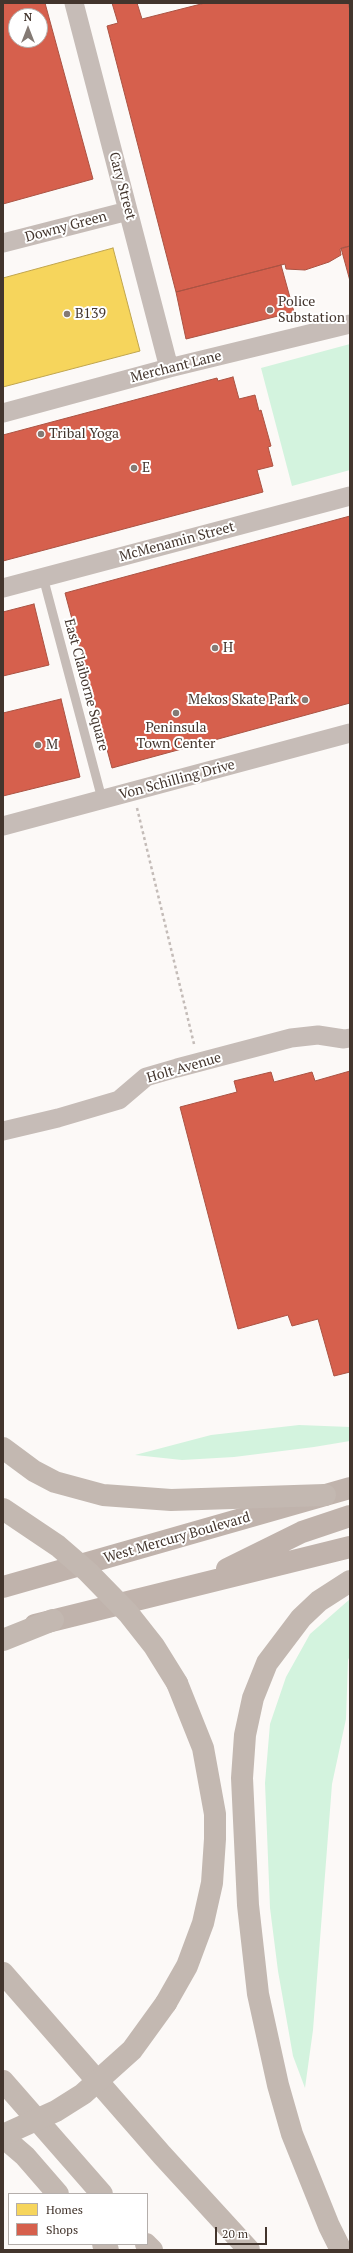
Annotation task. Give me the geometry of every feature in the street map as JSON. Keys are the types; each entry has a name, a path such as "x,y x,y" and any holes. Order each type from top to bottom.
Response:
{"highway":[{"path":"3,1448 34,1471 56,1482 103,1495 171,1500 325,1495"},
{"path":"3,1509 47,1538 88,1572 132,1618 154,1646 176,1683 203,1748 215,1814 212,1883 203,1923 186,1966 166,2003 132,2050 82,2094 56,2110 3,2136 25,2156 57,2193"},
{"path":"341,2250 329,2226 292,2134 278,2085 260,2002 248,1905 242,1778 245,1735 254,1698 267,1663 301,1618 320,1601 350,1580"},
{"path":"3,1640 53,1620"},
{"path":"3,1973 162,2155 249,2250"},
{"path":"3,2081 101,2193"}],"main road":[{"name":"West Mercury Boulevard","path":"3,1587 350,1488"},
{"path":"185,1589 302,1532 350,1516"},
{"path":"3,1633 350,1547"}],"street":[{"name":"Cary Street","path":"74,3 169,368"},
{"name":"Downy Green","path":"3,243 128,211"},
{"name":"Merchant Lane","path":"3,413 169,368 350,324"},
{"name":"McMenamin Street","path":"3,588 350,496"},
{"name":"Von Schilling Drive","path":"3,826 350,733"},
{"name":"Holt Avenue","path":"3,1131 58,1118 119,1100 146,1077 198,1062 303,1036 318,1035 344,1040 350,1038"}],"lane":[{"name":"East Claiborne Square","path":"43,578 102,800"}],"path":[{"path":"137,807 198,1062"}],"green space":[{"path":"350,344 350,470 292,486 261,368"},
{"path":"299,1425 350,1427 350,1441 234,1457 182,1460 135,1455 211,1435"},
{"path":"350,1599 350,1656 348,1660 346,1719 332,1784 313,2030 305,2088 293,2056 278,1971 270,1908 265,1783 270,1724 286,1677 310,1634"}],"building: Homes":[{"name":"B139","path":"113,248 140,351 3,387 3,278"}],"building: Shops":[{"path":"3,3 45,3 46,8 8,8 8,48 48,48 48,14 93,179 3,204"},
{"path":"112,3 137,3 142,19 205,3 348,3 350,10 350,246 340,249 341,255 329,262 305,270 286,269 285,264 176,292 107,26 118,23"},
{"path":"350,246 350,281 341,248"},
{"path":"281,265 294,312 186,339 176,292"},
{"name":"E","path":"233,377 239,399 255,395 259,411 261,410 271,446 268,447 273,466 257,470 263,492 3,561 3,435 217,378 218,381"},
{"name":"H","path":"350,516 350,703 112,768 65,593"},
{"path":"34,604 49,665 3,676 3,612"},
{"name":"M","path":"61,699 80,777 3,796 3,713"},
{"path":"350,1071 350,1372 334,1376 318,1319 292,1326 288,1315 238,1329 180,1107 237,1092 234,1081 271,1072 274,1082 312,1072 315,1081"}],"place":[{"name":"Police Substation","path":"270,310"},
{"name":"B139","path":"67,314"},
{"name":"Tribal Yoga","path":"41,434"},
{"name":"E","path":"134,468"},
{"name":"H","path":"215,648"},
{"name":"Mekos Skate Park","path":"305,700"},
{"name":"Peninsula Town Center","path":"176,713"},
{"name":"M","path":"38,745"}]}
